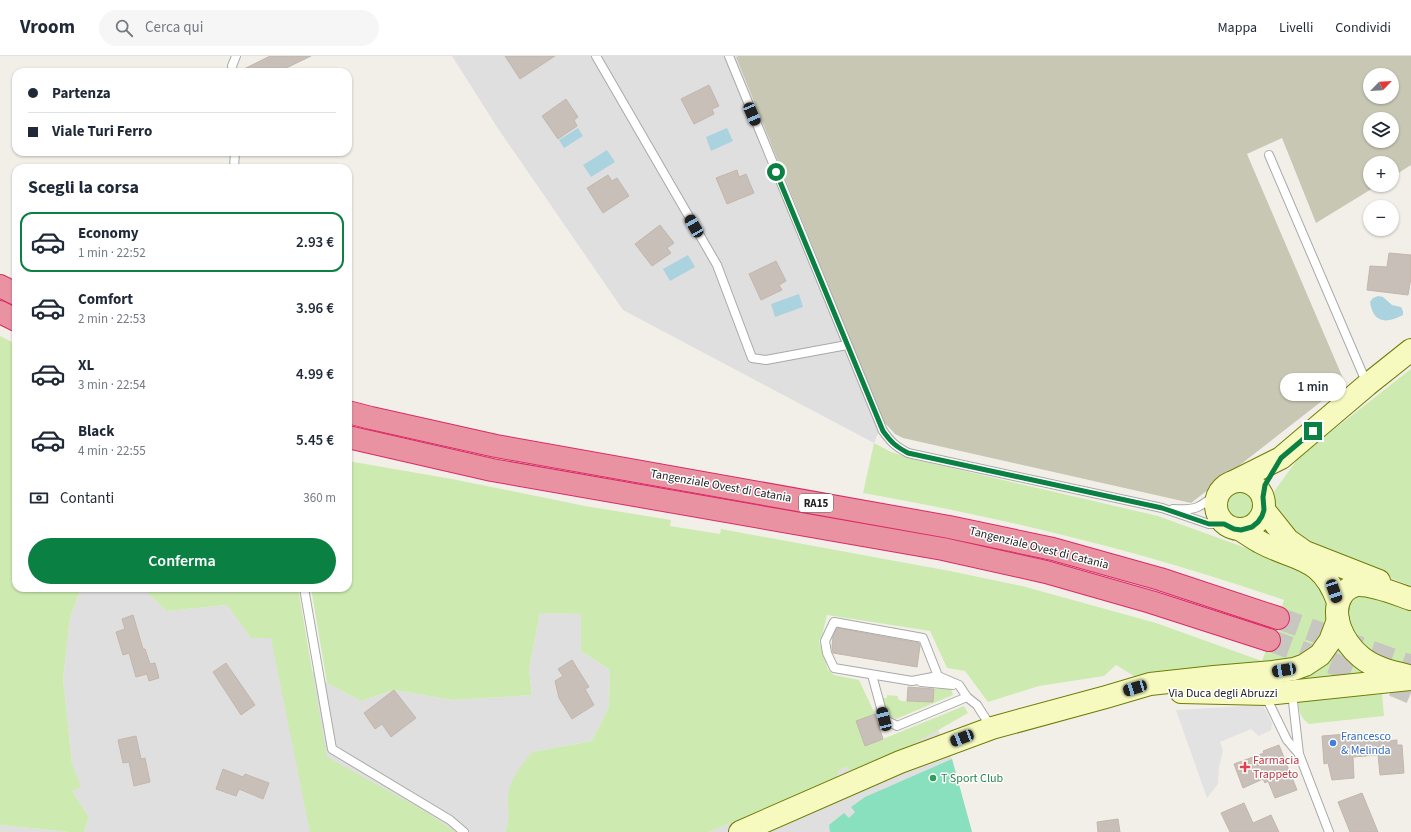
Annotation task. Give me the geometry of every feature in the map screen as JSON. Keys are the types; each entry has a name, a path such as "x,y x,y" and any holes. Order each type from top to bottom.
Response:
{"highway":[{"path":"0,286 12,292"},
{"path":"0,312 12,318"},
{"name":"Tangenziale Ovest di Catania","path":"352,413 496,446 949,527 1053,549 1160,579 1278,618"},
{"name":"Tangenziale Ovest di Catania","path":"352,438 492,470 943,549 1046,572 1151,602 1269,640"}],"main road":[{"path":"1411,350 1281,458 1227,486 1217,498 1216,508 1218,516 1233,527 1260,542 1304,560 1319,570 1329,582 1347,642 1362,658 1385,670 1411,678"},
{"path":"1233,527 1248,528 1258,522 1263,503 1265,485 1281,458"},
{"path":"1227,486 1242,481 1252,484 1257,488 1263,503 1288,540 1305,552 1389,585 1411,598"},
{"path":"740,832 835,792 900,762 992,728 1150,684 1273,672 1294,669 1305,665 1316,658 1330,641 1344,592 1356,585 1411,598"},
{"name":"Via Duca degli Abruzzi","path":"1106,697 1182,692 1268,694 1411,678"}],"lane":[{"path":"232,68 236,56"},
{"path":"596,56 717,265 752,358 766,360 847,345"},
{"path":"729,56 847,345 883,431 890,442 908,453 1162,508 1209,524 1233,527"},
{"path":"1269,155 1367,385"},
{"path":"1162,508 1191,510 1198,507 1227,486"},
{"path":"305,592 332,749 450,820 464,832"},
{"path":"938,676 923,638 834,622 825,640 827,653 834,668 912,681 960,685"},
{"path":"1273,672 1266,682 1269,703 1286,740 1299,754"},
{"path":"872,675 884,719 897,726 967,697"},
{"path":"912,681 938,676 960,685 967,697 977,705 992,728"},
{"path":"1292,691 1299,754 1329,832"}],"shaded area":[{"path":"452,56 738,56 736,57 883,421 874,443 623,310 497,127"},
{"path":"1411,56 1411,165 1399,173 1399,156 1363,156 1363,192 1367,192 1316,223 1282,138 1247,154 1345,383 1191,503 903,438 895,434 883,421 736,57"},
{"path":"146,592 167,611 227,605 251,638 271,638 327,683 361,701 394,690 453,700 532,695 529,669 540,613 581,614 581,651 610,670 609,707 592,741 532,752 508,795 509,824 505,832 84,832 89,817 72,791 72,764 63,678 70,618 79,593"},
{"path":"1263,705 1272,723 1271,730 1259,736 1251,729 1220,742 1223,750 1219,767 1218,784 1207,798 1176,710"},
{"path":"938,730 952,759 972,832 709,832 837,779 839,770 846,767 853,772 912,745"},
{"path":"0,825 71,832 0,832"}],"green space":[{"path":"0,336 12,342 12,592 80,592 70,618 63,678 72,764 81,787 72,791 89,817 84,832 0,825"},
{"path":"1411,369 1411,586 1306,545 1277,513 1273,502 1275,490 1300,456"},
{"path":"874,443 891,452 913,459 1158,516 1287,563 1314,578 1327,598 1331,624 1303,658 1147,676 1134,676 1116,665 1104,676 1039,686 988,702 965,671 947,668 930,631 827,615 822,636 819,641 828,670 834,675 859,680 875,714 856,721 865,746 964,706 968,713 912,745 853,772 846,767 839,770 837,779 709,832 505,832 508,822 508,795 511,783 517,772 532,752 592,741 609,707 610,670 581,651 581,614 540,613 529,669 532,695 453,700 394,690 361,701 327,683 312,592 352,592 352,462 452,479 585,506 671,520 670,526 720,534 721,529 950,571 1022,586 1156,623 1262,661 1284,600 1181,567 1076,538 1023,525 863,493"},
{"path":"1243,489 1252,494 1256,499 1256,513 1252,518 1247,522 1237,523 1233,522 1224,513 1223,503 1224,499 1233,490"},
{"path":"146,592 299,592 327,757 423,810 455,832 310,832 271,638 251,638 227,605 167,611"},
{"path":"1356,592 1411,609 1411,669 1368,654 1354,643 1345,603"},
{"path":"1336,643 1367,675 1273,683"},
{"path":"934,689 951,689 953,695 896,719 889,716 884,705 883,698 887,698 887,695 898,696 898,699 901,701 933,702"},
{"path":"1382,694 1384,716 1309,724 1300,714 1298,701"},
{"name":"T Sport Club","path":"952,759 972,832 830,832 829,825 844,813 849,818 855,812 851,807 865,797"}],"water":[{"path":"578,128 583,136 564,148 559,140"},
{"path":"727,128 733,141 711,151 706,137"},
{"path":"607,150 615,162 591,177 583,165"},
{"path":"688,255 695,267 670,281 663,269"},
{"path":"799,294 803,307 775,317 771,304"},
{"path":"1378,296 1383,297 1392,305 1401,307 1403,315 1391,320 1381,320 1377,318 1370,302 1373,298"}],"building":[{"path":"270,56 311,56 286,68 246,68"},
{"path":"505,56 555,56 520,79"},
{"path":"709,85 719,106 712,109 714,114 694,124 681,99"},
{"path":"566,99 578,117 574,120 577,126 558,139 542,116"},
{"path":"737,170 739,177 746,174 754,193 727,204 716,178"},
{"path":"608,175 612,181 617,178 629,196 603,213 587,188"},
{"path":"660,225 674,243 667,248 671,253 652,266 635,244"},
{"path":"1389,253 1411,255 1411,278 1408,295 1367,290 1370,266 1387,267"},
{"path":"776,261 786,281 779,285 782,290 761,300 749,274"},
{"path":"133,615 143,649 145,649 150,664 155,663 159,678 149,681 147,674 136,677 129,653 123,655 116,632 125,629 122,619"},
{"path":"837,628 919,643 920,646 917,667 833,653 833,636"},
{"path":"572,660 589,687 585,689 594,705 572,719 559,698 555,681 563,676 558,669"},
{"path":"226,663 255,705 241,715 213,672"},
{"path":"908,687 934,689 933,702 907,701"},
{"path":"394,690 416,718 391,737 382,724 375,729 364,713"},
{"path":"875,714 883,739 865,746 856,721"},
{"path":"1360,733 1368,734 1368,737 1385,737 1385,741 1397,740 1397,745 1402,745 1404,773 1380,775 1378,755 1353,757 1354,778 1332,780 1328,763 1324,764 1322,736"},
{"path":"136,736 141,759 145,758 150,782 134,786 129,762 123,763 118,740"},
{"path":"1279,745 1297,790 1275,798 1268,781 1265,783 1263,779 1243,788 1234,764 1264,753 1263,751"},
{"path":"223,769 243,777 245,774 269,783 263,799 239,789 236,796 216,789"},
{"path":"1362,793 1378,832 1350,832 1338,802"},
{"path":"1244,803 1253,823 1271,815 1279,832 1230,832 1221,813"},
{"path":"1118,819 1120,832 1098,832 1097,822"}],"tunnel":[{"path":"1278,618 1411,666"},
{"path":"1269,640 1411,693"}],"place":[{"name":"Francesco & Melinda","path":"1333,743"},
{"name":"Farmacia Trappeto","path":"1245,767"},
{"name":"T Sport Club","path":"933,778"}],"route":[{"path":"776,172 883,431 890,442 908,453 1162,508 1209,524 1224,524 1234,529 1241,530 1252,527 1262,516 1264,510 1263,497 1265,485 1281,458 1313,431"}]}
